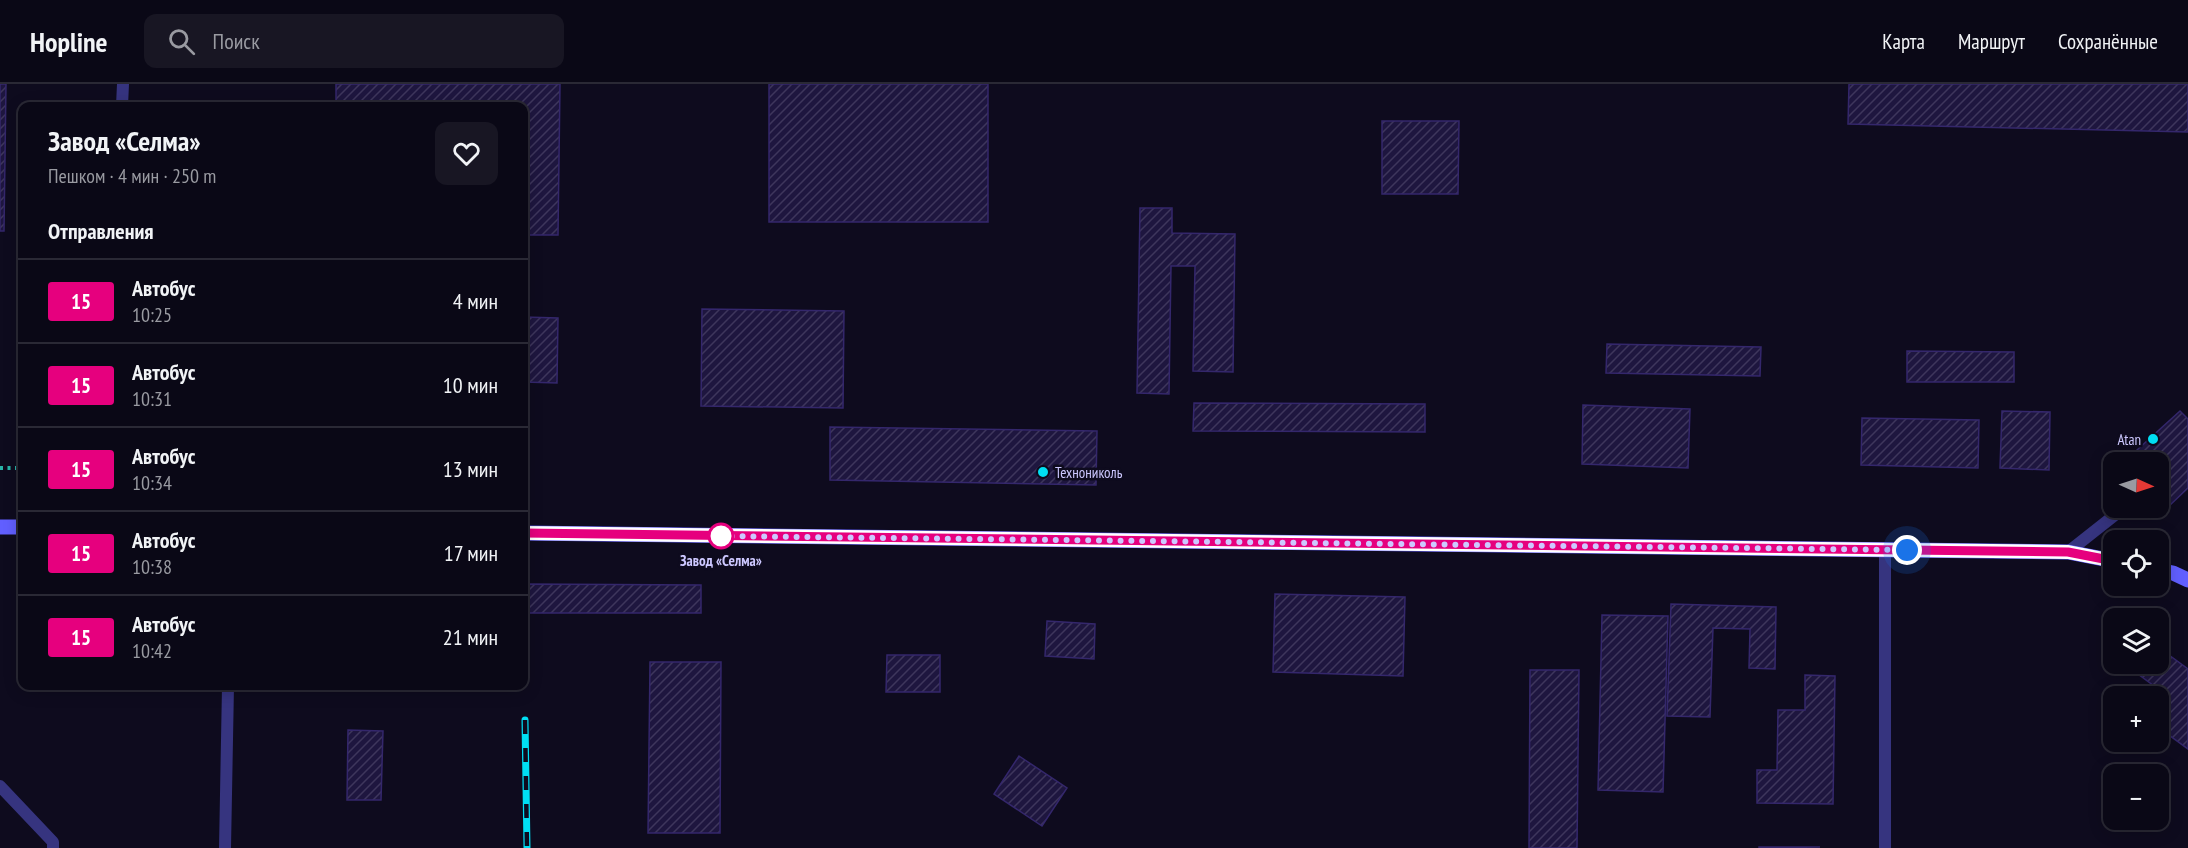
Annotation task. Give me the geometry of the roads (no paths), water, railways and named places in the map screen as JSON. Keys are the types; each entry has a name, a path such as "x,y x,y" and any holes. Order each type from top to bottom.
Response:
{"main road":[{"path":"0,527 18,527"},
{"path":"528,533 2068,552 2103,559"},
{"path":"2169,572 2188,580"}],"lane":[{"path":"122,102 123,84"},
{"path":"2068,552 2111,518"},
{"path":"1884,550 1885,848"},
{"path":"225,848 228,690"},
{"path":"0,786 53,842 53,848"}],"railway":[{"path":"525,720 527,848"}],"place":[{"name":"Atan","path":"2153,439"},
{"name":"Технониколь","path":"1043,472"},
{"name":"Завод «Селма»","path":"721,536"}]}
